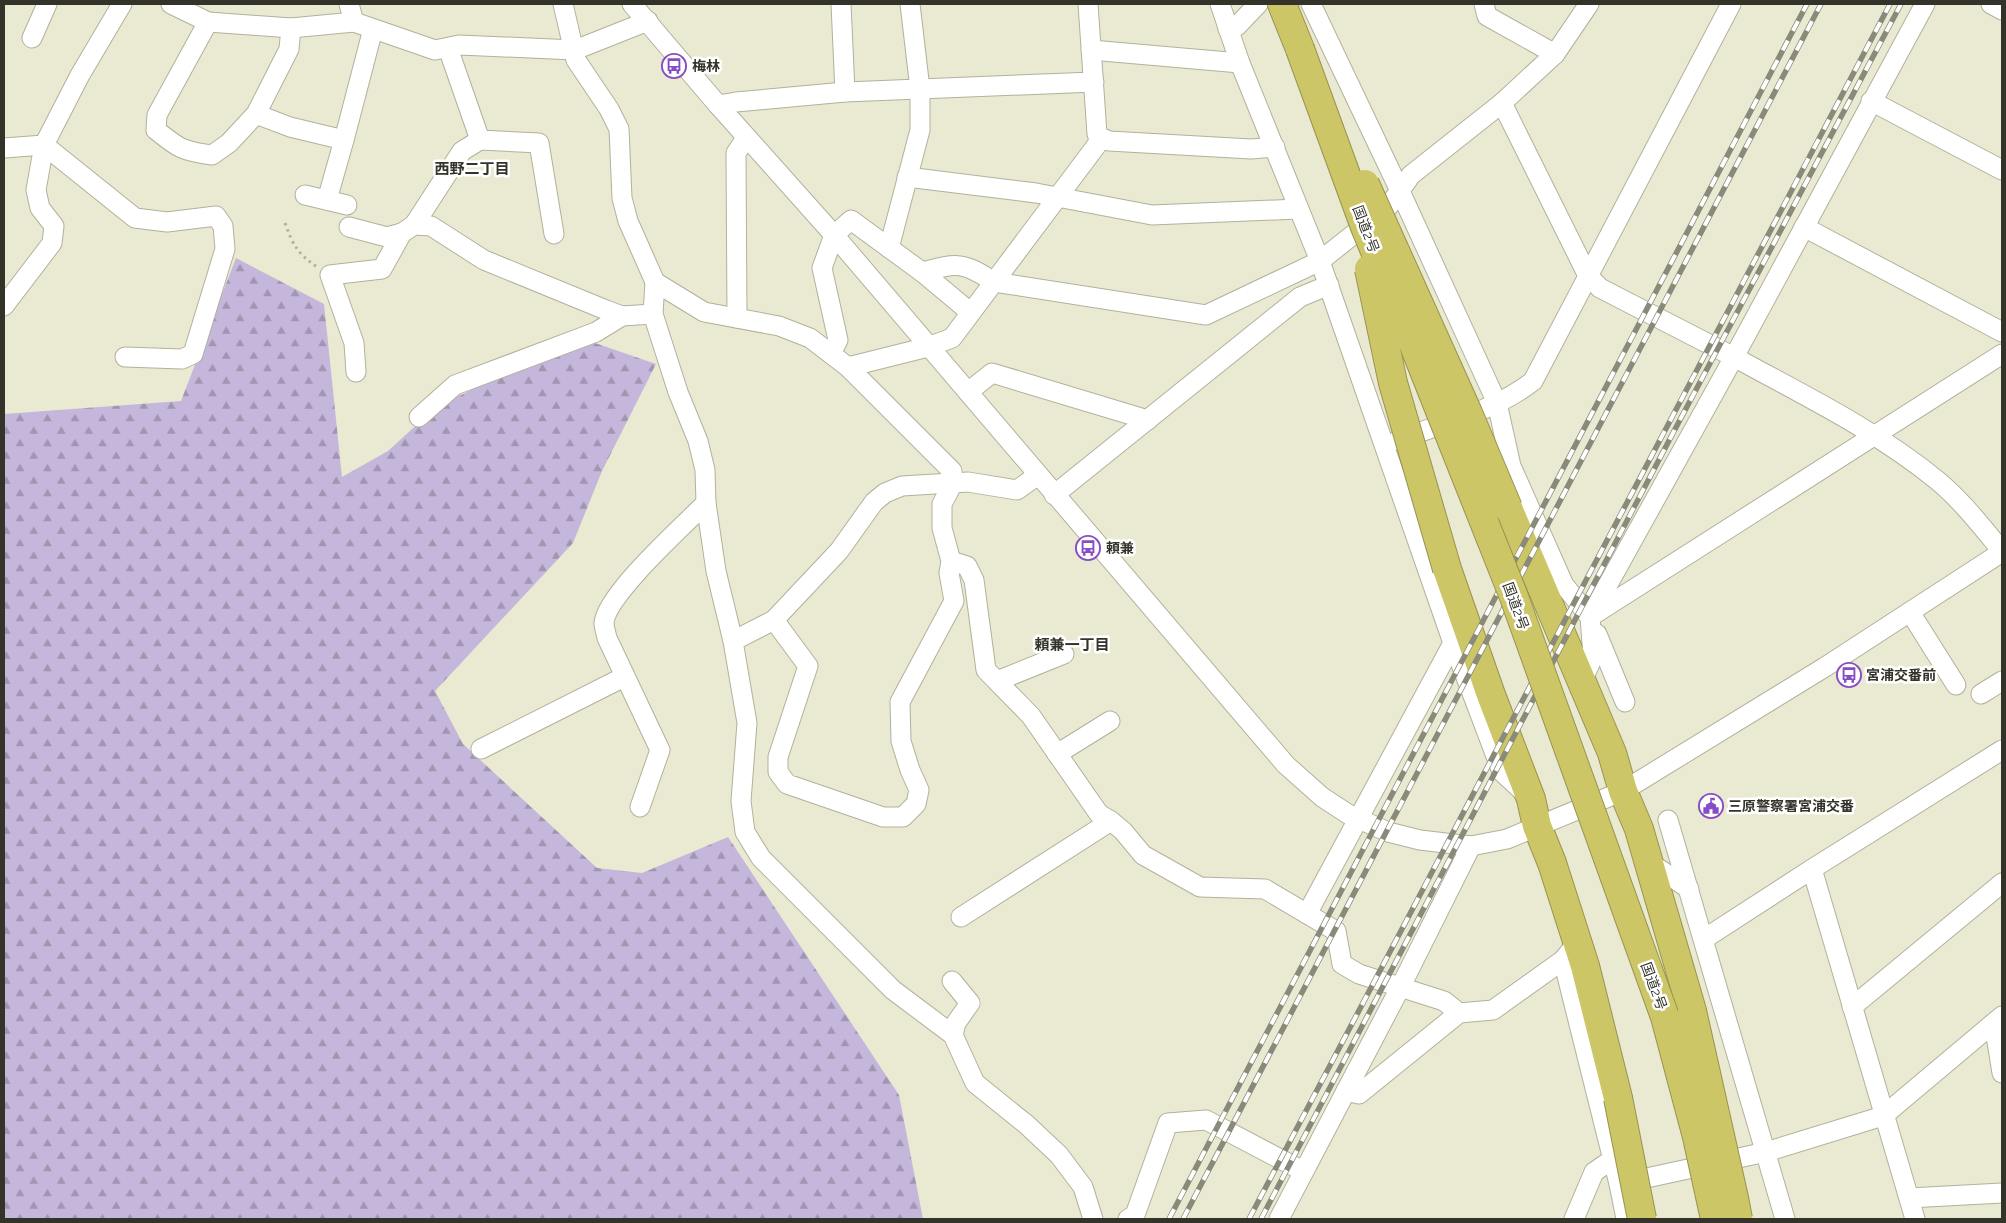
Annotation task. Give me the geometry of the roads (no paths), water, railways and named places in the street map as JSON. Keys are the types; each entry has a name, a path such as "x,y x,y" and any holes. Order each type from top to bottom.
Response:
{"highway":[{"name":"国道2号","path":"1282,4 1365,227 1514,597 1665,1016 1697,1137 1715,1219"},
{"path":"1300,49 1382,220 1508,508 1612,753 1623,791 1639,829 1692,1011 1738,1219"},
{"path":"1365,227 1369,274 1393,383 1447,569 1491,695 1531,799 1537,826 1552,863 1570,952 1585,966 1618,1098 1642,1219"}],"street":[{"path":"32,38 47,4"},
{"path":"4,306 52,243 54,226 40,208 36,190 44,145 80,75 122,4"},
{"path":"171,4 208,22 292,28 354,22 435,50 459,46 575,50 648,21"},
{"path":"349,4 354,22"},
{"path":"563,4 576,60 610,109 619,129 622,198 628,221 655,282 653,314 678,392 698,441 705,470 706,502 716,571 733,641 747,723 741,801 745,832 761,858 886,984 952,1034 975,1084 1026,1125 1059,1155 1083,1187 1093,1219"},
{"path":"632,4 746,138 834,235 1286,765 1322,797 1359,819 1388,832 1420,840 1471,846 1507,839 1623,791 1825,667 2002,551 1967,509 1938,481 1876,436 1734,357 1600,288 1588,276 1502,103"},
{"path":"841,4 845,92"},
{"path":"889,248 920,130 920,89 910,4"},
{"path":"1088,4 1097,134 1102,138 1109,141 1251,149 1275,147"},
{"path":"1220,4 1240,63 1320,261 1453,643 1502,772 1531,799"},
{"path":"1228,29 1237,26 1258,4"},
{"path":"1311,4 1400,190 1497,403 1511,466 1564,585 1590,617 1625,702"},
{"path":"1484,4 1487,16 1556,54"},
{"path":"922,272 953,264 975,269 994,282 1206,315 1320,261 1388,207 1411,175 1502,103 1556,54 1588,4"},
{"path":"1384,445 1497,403 1519,392 1533,381 1731,4"},
{"path":"1582,681 1593,656 1590,617 1614,591 1734,357 1925,4"},
{"path":"1991,4 2002,10"},
{"path":"208,22 158,115 156,130 178,148 194,153 212,155 229,143 256,114 289,50 292,28"},
{"path":"327,200 373,29"},
{"path":"448,48 480,140"},
{"path":"1091,50 1240,63"},
{"path":"718,105 845,92 1094,82"},
{"path":"1871,101 2002,170"},
{"path":"256,114 290,126 344,140"},
{"path":"737,318 736,153 746,138"},
{"path":"848,366 928,347 952,338 1102,138"},
{"path":"356,372 354,343 330,275 382,269 462,151 480,140 539,144 554,234"},
{"path":"4,148 44,145 135,218 167,222 216,216 223,226 225,249 193,354 182,359 125,357"},
{"path":"907,177 1036,193 1056,199 1152,215 1298,209"},
{"path":"305,195 347,205"},
{"path":"831,354 838,340 822,268 834,235 851,220 922,272 970,312"},
{"path":"350,227 387,237 408,229 431,226 484,260 622,316 653,314"},
{"path":"1804,227 2002,332"},
{"path":"655,282 704,312 779,326 810,338 848,366 952,471 953,483 942,504 942,528 952,561 949,572 954,601 900,702 901,741 910,770 919,790 916,804 903,817 883,817 787,784 778,772 778,757 808,666 774,620"},
{"path":"1054,495 1300,297 1329,286"},
{"path":"419,417 454,385 596,332 622,316"},
{"path":"1614,591 1876,436 2002,354"},
{"path":"968,392 992,373 1148,420"},
{"path":"733,641 774,620 839,551 874,502 886,494 902,486 968,482 1017,490 1038,475"},
{"path":"640,807 660,750 606,638 604,623 607,612 626,585 706,502"},
{"path":"952,561 967,566 974,580 986,670 1032,716 1099,814 1123,831 1143,855 1200,886 1265,889 1336,932 1342,964 1359,974 1444,1001 1459,1013"},
{"path":"1910,612 1956,685"},
{"path":"1307,914 1453,643"},
{"path":"997,681 1064,654"},
{"path":"481,749 624,677"},
{"path":"1981,694 2002,681"},
{"path":"1057,754 1110,721"},
{"path":"1704,939 2002,750"},
{"path":"1668,820 1785,1219"},
{"path":"961,918 1111,821"},
{"path":"1278,1219 1400,988 1471,846"},
{"path":"1649,862 1689,889"},
{"path":"1812,869 1883,1116 1915,1219"},
{"path":"1852,1007 2002,883"},
{"path":"1346,1092 1359,1094 1459,1013 1493,1010 1570,952 1626,1219"},
{"path":"952,981 970,1003 956,1023 952,1034"},
{"path":"1619,1184 1766,1152 1883,1116 1998,1019"},
{"path":"1998,1019 2002,1073"},
{"path":"1128,1219 1135,1215 1168,1123 1206,1120 1303,1172"},
{"path":"1574,1219 1594,1172 1612,1159"},
{"path":"1909,1198 2002,1193"}],"railway":[{"path":"1169,1219 1807,4"},
{"path":"1183,1219 1821,4"},
{"path":"1249,1219 1890,4"},
{"path":"1261,1219 1673,433 1901,4"}],"place":[{"name":"梅林","path":"674,66"},
{"name":"頼兼","path":"1088,548"},
{"name":"宮浦交番前","path":"1849,675"},
{"name":"三原警察署宮浦交番","path":"1711,806"}],"district":[{"name":"西野二丁目","path":"472,169"},
{"name":"頼兼一丁目","path":"1072,645"}]}
